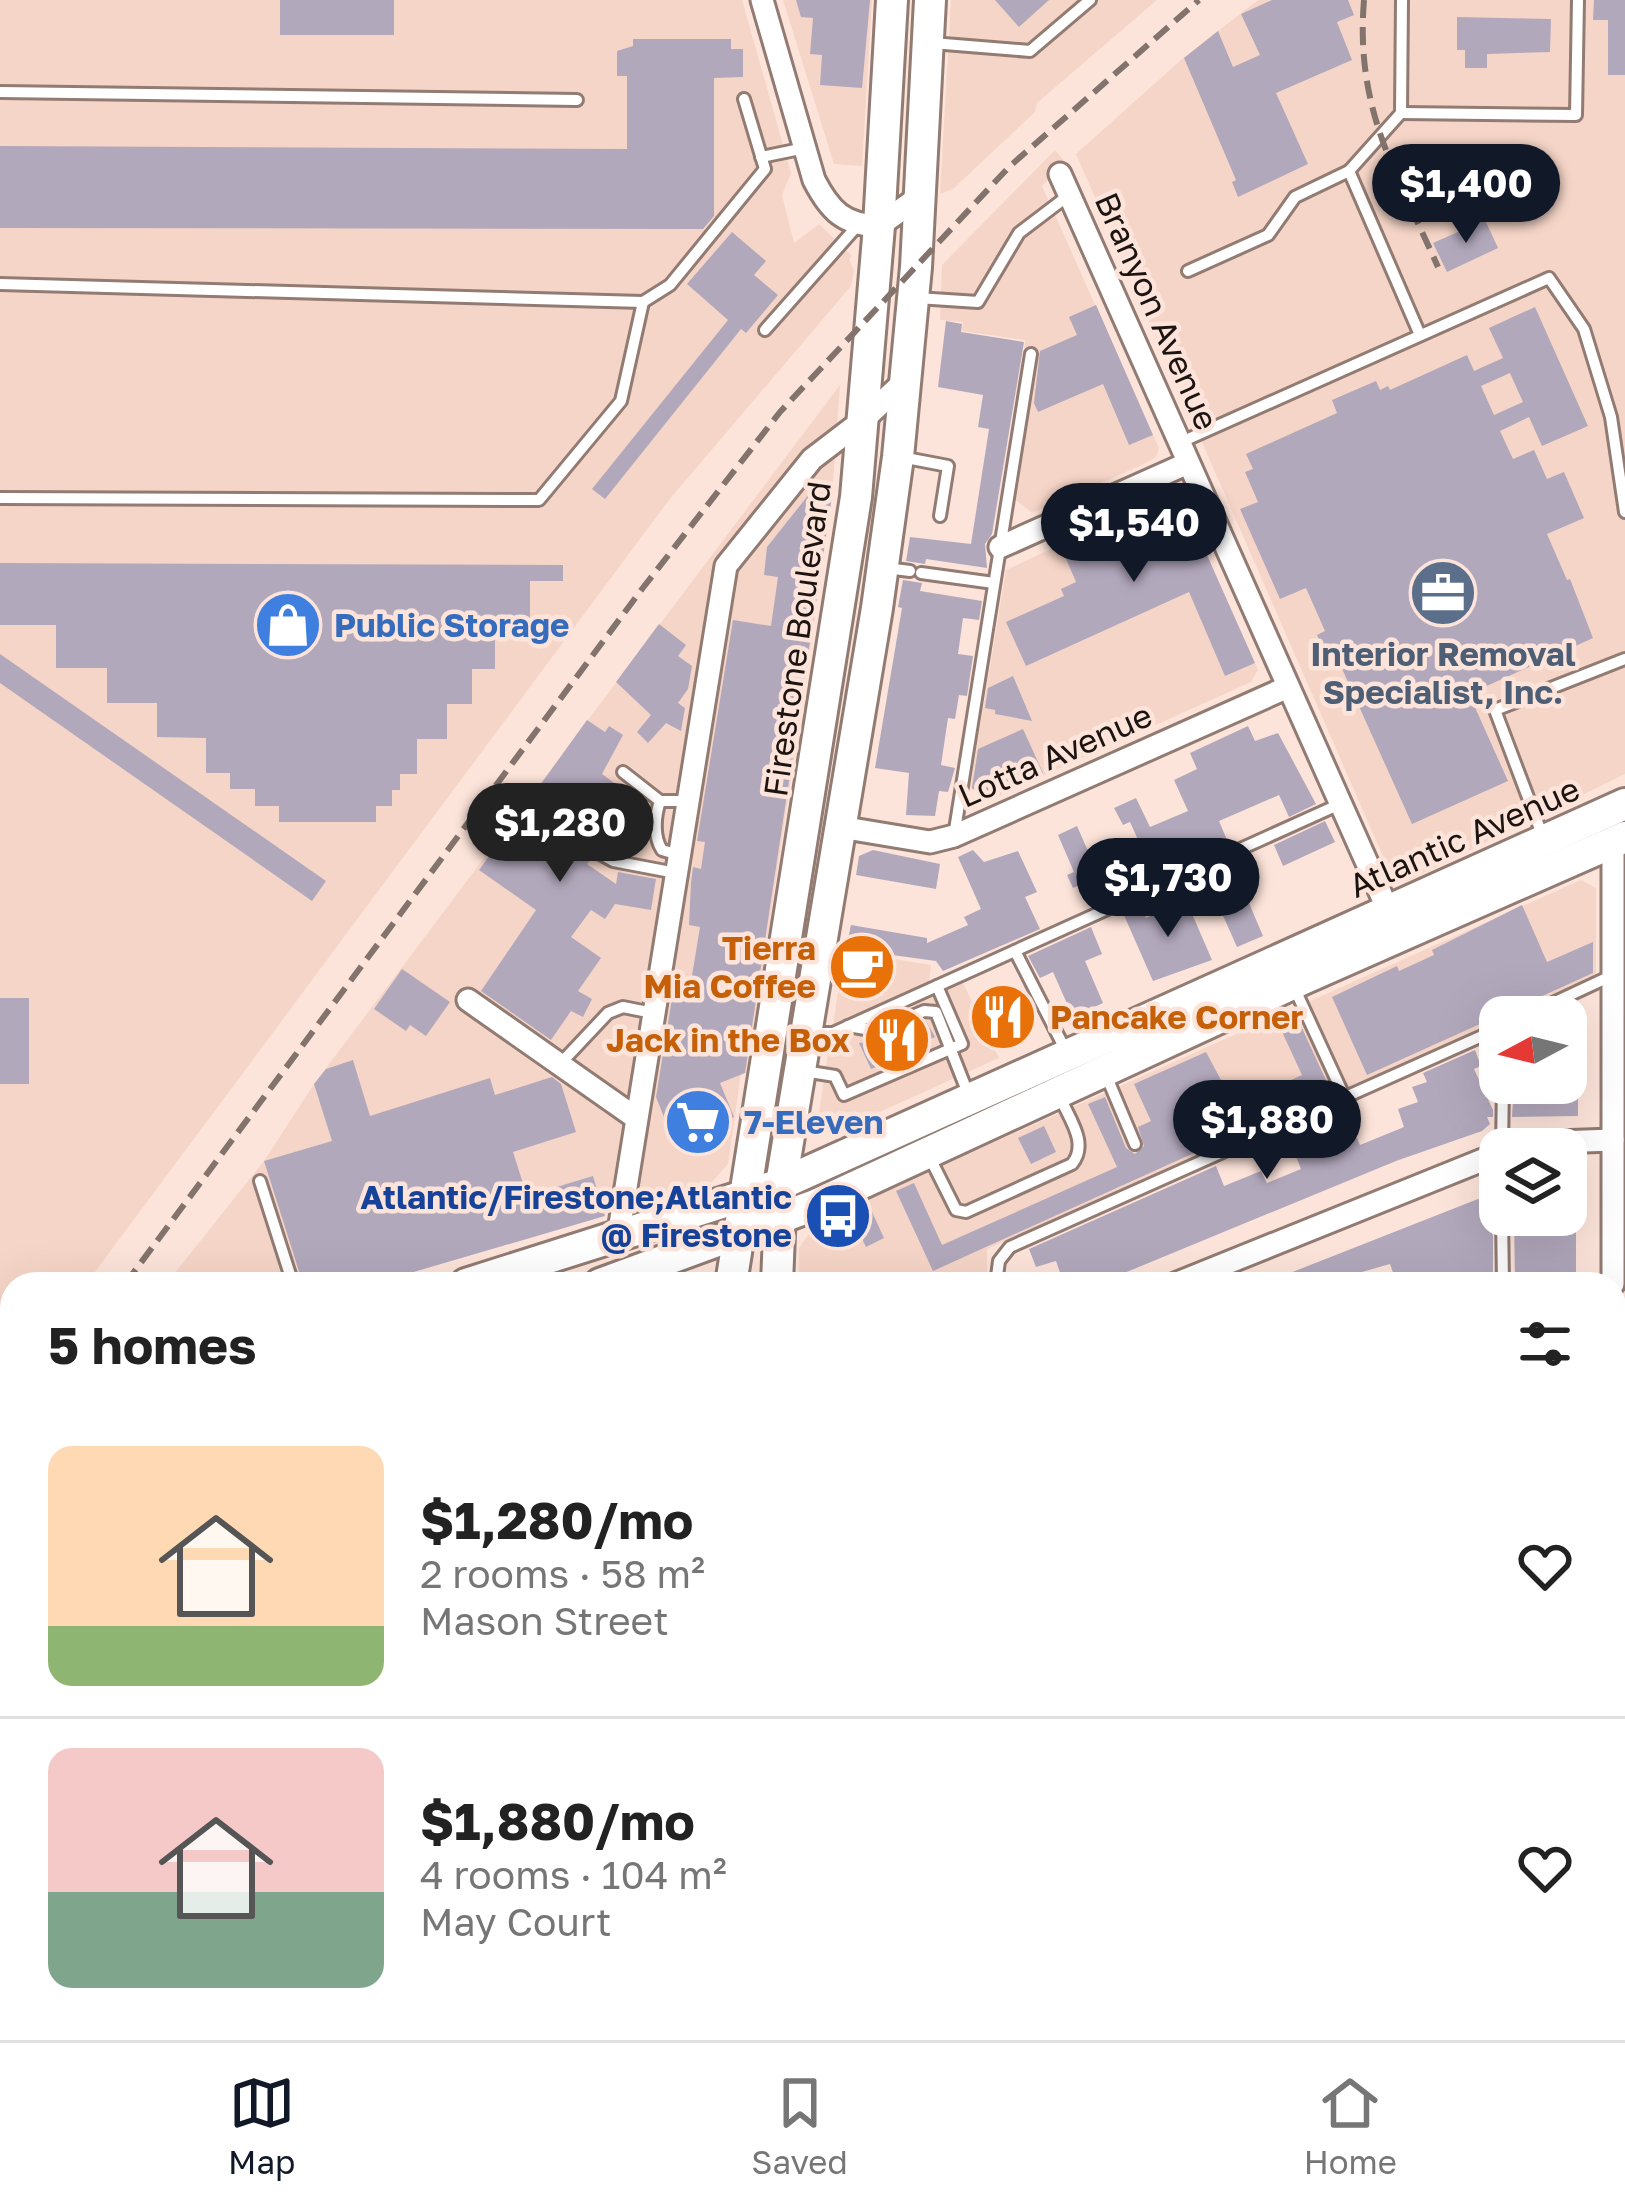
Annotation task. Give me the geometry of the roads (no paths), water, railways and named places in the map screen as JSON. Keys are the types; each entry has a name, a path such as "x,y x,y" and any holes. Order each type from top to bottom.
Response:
{"main road":[{"name":"Firestone Boulevard","path":"726,1272 745,1198 847,573 863,420 869,226 892,0"},
{"name":"Firestone Boulevard","path":"777,1272 781,1184 840,827 904,571 898,457 914,298 930,0"},
{"path":"826,707 833,750 826,798 840,827"},
{"name":"Atlantic Avenue","path":"632,1272 779,1219 1059,1094 1292,984 1545,840 1625,804"},
{"name":"Atlantic Avenue","path":"505,1272 745,1198 1067,1054 1393,923 1619,840"}],"street":[{"path":"762,0 826,204 840,217 869,226 920,196"},
{"name":"Branyon Avenue","path":"1064,184 1393,923"},
{"path":"618,1237 726,566 812,459 907,379"},
{"path":"1000,548 1184,453"},
{"name":"Lotta Avenue","path":"840,827 930,842 954,836 1288,687"},
{"path":"1613,1272 1613,975 1619,840"},
{"path":"468,1000 636,1118"},
{"path":"1587,1141 1613,1140"},
{"path":"1204,1272 1479,1160"}],"lane":[{"path":"928,43 1030,51 1090,0"},
{"path":"1188,271 1268,235 1295,197 1349,171 1401,113 1402,0"},
{"path":"1401,113 1576,115 1578,0"},
{"path":"0,92 577,100"},
{"path":"0,284 643,302 670,285 765,169 744,99"},
{"path":"761,157 805,148"},
{"path":"1349,171 1420,335"},
{"path":"914,298 978,302 1019,233 1064,184"},
{"path":"765,330 869,226"},
{"path":"1184,453 1420,335 1549,278 1584,329 1611,417 1625,512"},
{"path":"0,498 539,500 621,401 643,302"},
{"path":"954,836 1031,354"},
{"path":"898,457 948,466 940,517"},
{"path":"904,571 994,583"},
{"path":"1545,840 1496,710 1625,659"},
{"path":"622,772 660,801 688,802"},
{"path":"660,801 658,844 677,864"},
{"path":"807,1033 833,1033 1340,804"},
{"path":"577,841 613,861 677,864"},
{"path":"1016,951 1067,1054"},
{"path":"1568,996 1613,975"},
{"path":"1292,984 1343,1096"},
{"path":"800,1070 835,1076 844,1095 962,1044 937,986"},
{"path":"560,1065 608,1013 622,1007 653,1013"},
{"path":"848,1026 877,1031 932,1010 946,1030 949,1051 971,1099"},
{"path":"998,1272 999,1261 1010,1247 1479,1037"},
{"path":"1104,1072 1135,1144"},
{"path":"928,1154 956,1210 966,1212 987,1203 1072,1164 1079,1155 1081,1145 1059,1094"},
{"path":"260,1181 289,1272"},
{"path":"1502,1236 1502,1272"}],"railway":[{"path":"134,1272 642,589 780,412 1009,167 1199,0"},
{"path":"1364,0 1363,39 1372,107 1394,170 1438,267"}],"place":[{"name":"Interior Removal Specialist, Inc.","path":"1443,593"},
{"name":"Public Storage","path":"288,625"},
{"name":"Tierra Mia Coffee","path":"862,967"},
{"name":"Pancake Corner","path":"1003,1017"},
{"name":"Jack in the Box","path":"897,1040"},
{"name":"7-Eleven","path":"698,1122"},
{"name":"Atlantic/Firestone;Atlantic @ Firestone","path":"838,1216"}]}
